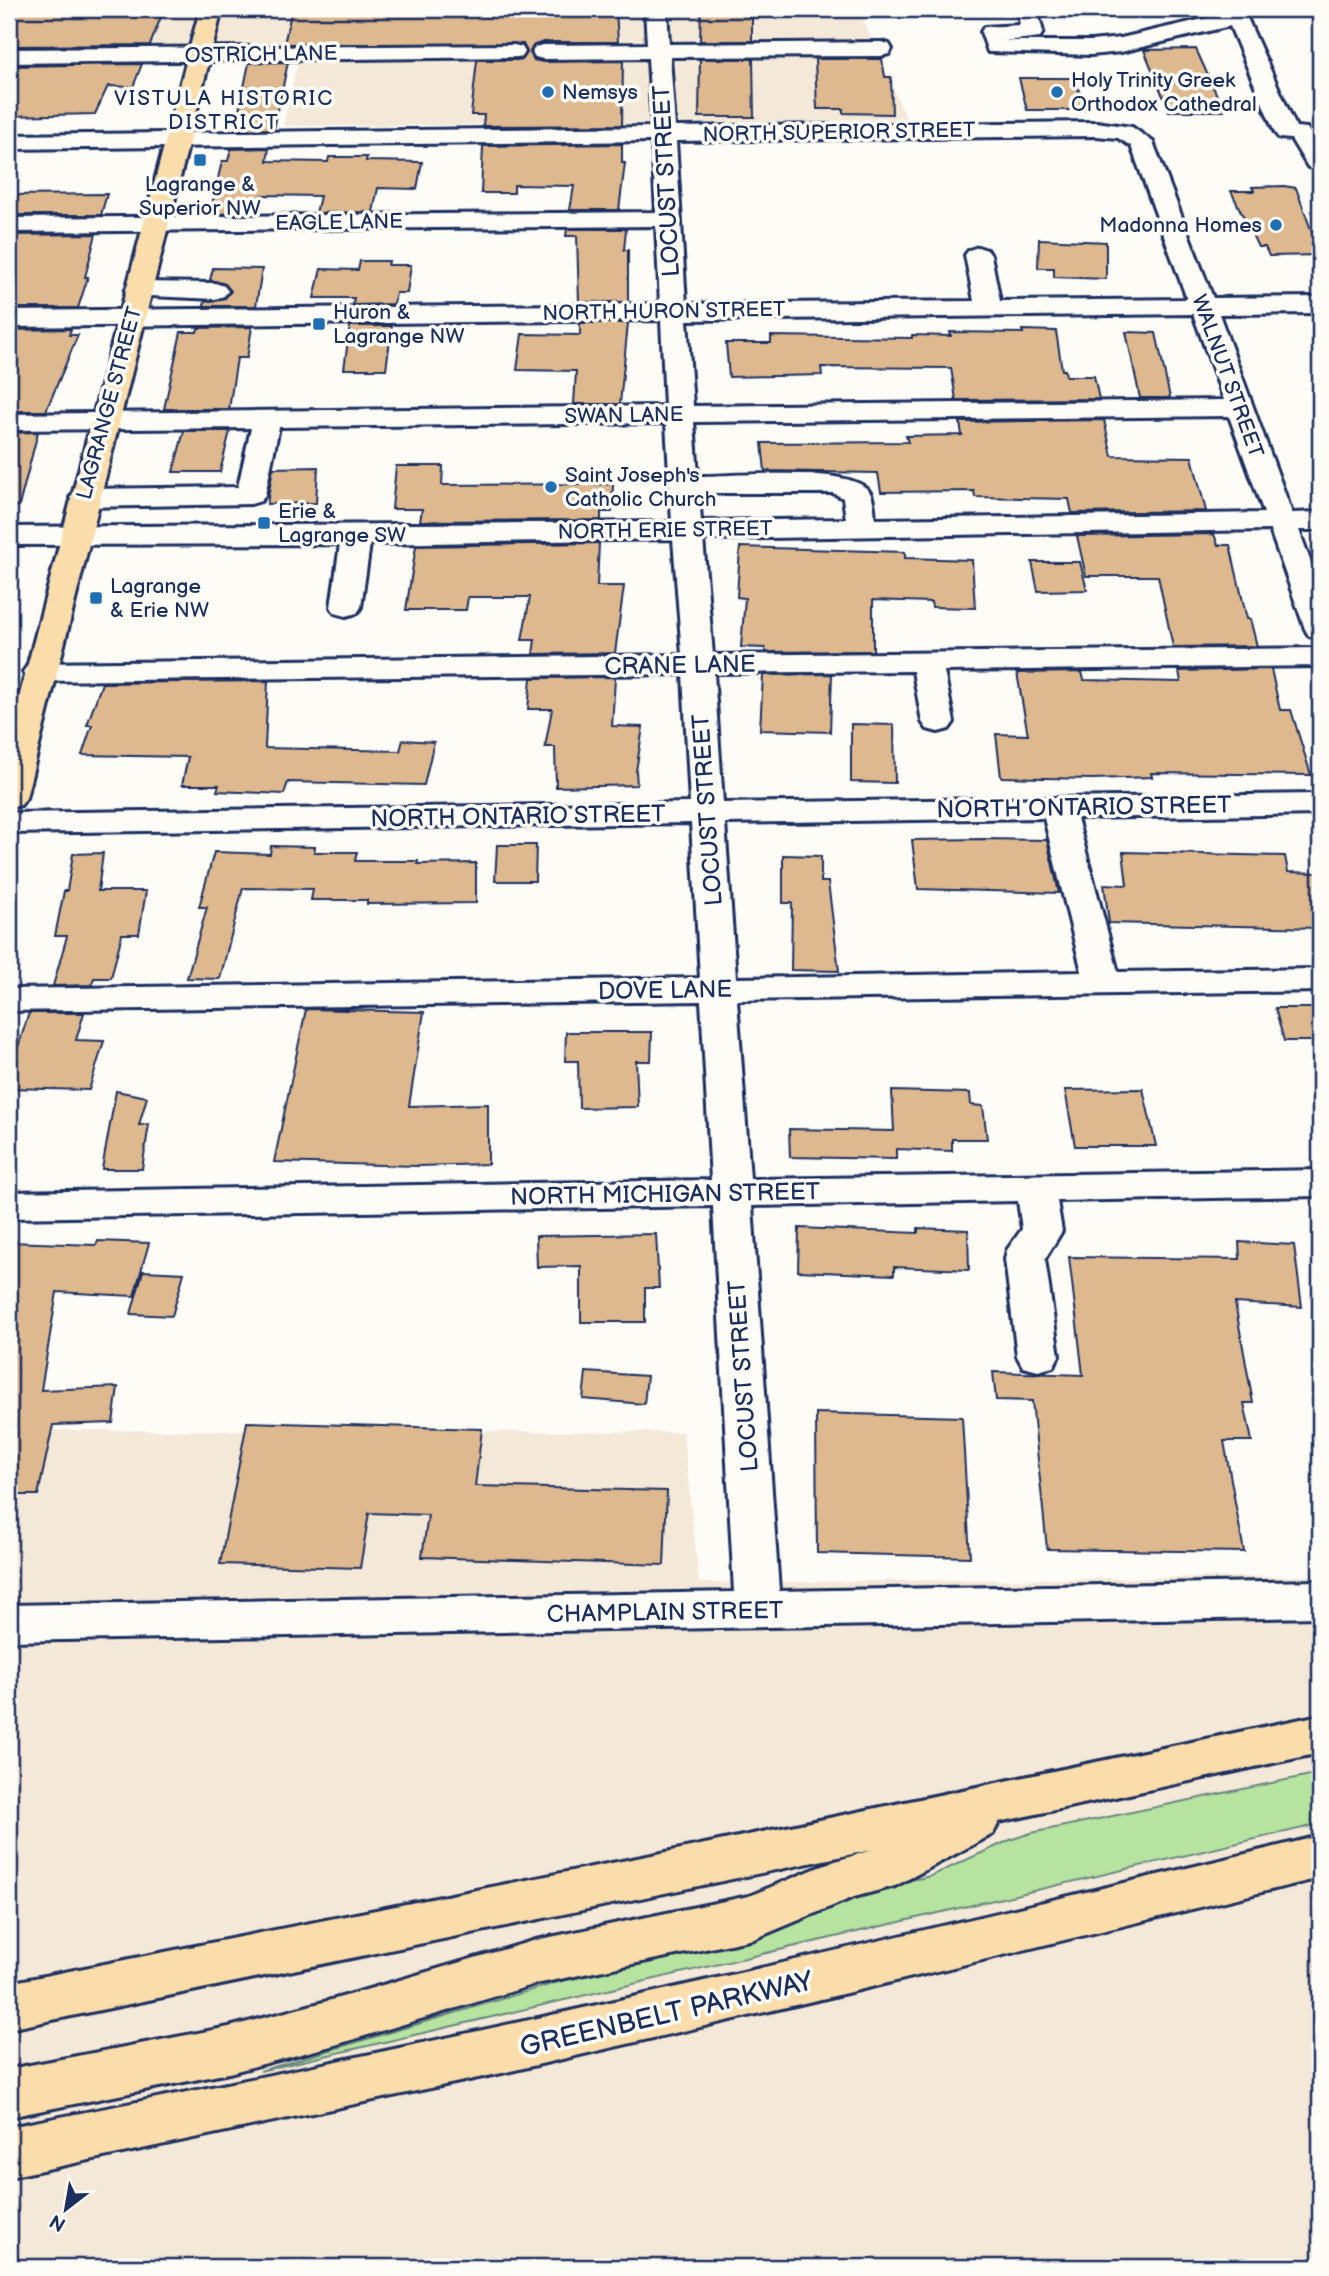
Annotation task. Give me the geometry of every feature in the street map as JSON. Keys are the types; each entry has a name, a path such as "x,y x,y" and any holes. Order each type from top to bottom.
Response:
{"main road":[{"name":"LAGRANGE STREET","path":"9,798 39,672 211,9"},
{"path":"9,2006 617,1883 1320,1734"},
{"path":"9,2093 229,2050 335,2022 536,1962 754,1917 847,1878 877,1871 1025,1796"},
{"name":"GREENBELT PARKWAY","path":"9,2152 206,2114 764,1992 1320,1857"}],"street":[{"name":"LOCUST STREET","path":"656,9 670,219 671,311 685,530 698,664 708,813 758,1611"},
{"path":"1027,9 1032,32 992,32 998,56 1121,45 1235,13 1293,133 1320,164"},
{"path":"543,52 881,49"},
{"name":"OSTRICH LANE","path":"9,57 514,52"},
{"name":"NORTH SUPERIOR STREET","path":"9,142 1096,129 1124,132"},
{"name":"WALNUT STREET","path":"1124,132 1140,142 1204,306 1320,629"},
{"name":"EAGLE LANE","path":"9,225 670,219"},
{"path":"978,255 988,308"},
{"path":"134,304 245,291 245,316"},
{"name":"NORTH HURON STREET","path":"9,319 134,304 245,316 1320,305"},
{"name":"SWAN LANE","path":"9,422 1239,408"},
{"path":"84,498 250,495 267,419"},
{"path":"683,485 838,484 857,494 862,527"},
{"path":"166,535 173,497"},
{"name":"NORTH ERIE STREET","path":"9,536 356,535 1320,521"},
{"path":"346,607 356,535"},
{"name":"CRANE LANE","path":"39,672 1320,657"},
{"path":"927,662 938,722"},
{"name":"NORTH ONTARIO STREET","path":"9,823 1320,804"},
{"path":"1058,808 1103,983"},
{"name":"DOVE LANE","path":"9,1000 1320,980"},
{"name":"NORTH MICHIGAN STREET","path":"9,1205 1320,1183"},
{"path":"1037,1188 1042,1231 1027,1250 1025,1259 1038,1356"},
{"name":"CHAMPLAIN STREET","path":"9,1623 1320,1600"}],"shaded area":[{"path":"9,9 858,9 908,122 283,126 299,56 9,58"},
{"path":"9,1430 683,1432 699,1583 1320,1576 1320,2267 9,2267"}],"green space":[{"path":"1320,1773 1320,1824 260,2071 562,1981 755,1938 867,1889 931,1876 1031,1833"}],"building":[{"path":"9,9 164,9 150,45 9,46"},
{"path":"292,9 616,9 618,42 543,42 533,46 530,53 534,60 543,62 623,61 622,125 483,126 484,115 471,115 477,60 522,60 527,53 523,44 284,44"},
{"path":"701,9 752,9 752,41 700,41"},
{"path":"1196,49 1224,111 1169,111 1144,50"},
{"path":"700,59 753,59 754,117 699,117"},
{"path":"815,59 882,59 885,77 891,77 892,114 843,113 843,109 817,109"},
{"path":"288,62 274,129 235,130 249,63"},
{"path":"142,64 133,87 108,86 95,114 9,116 9,66"},
{"name":"Holy Trinity Greek Orthodox Cathedral","path":"1019,78 1075,78 1085,110 1027,110"},
{"path":"622,144 622,163 625,163 619,210 570,210 574,186 514,185 514,193 481,193 483,146"},
{"path":"269,148 267,161 328,162 329,157 367,157 366,161 422,162 417,189 378,188 373,212 316,213 320,196 261,195 257,213 210,214 222,161 228,161 231,149"},
{"name":"Madonna Homes","path":"1252,187 1296,188 1320,255 1269,256 1265,247 1258,247 1231,191 1254,191"},
{"path":"107,194 101,215 9,215 9,195"},
{"path":"567,229 626,229 624,250 628,250 628,302 579,302 577,236 566,236"},
{"path":"96,234 85,277 88,277 78,308 9,308 9,235"},
{"path":"1039,239 1106,242 1106,279 1054,277 1054,268 1038,268"},
{"path":"360,261 389,261 388,265 411,265 407,293 396,293 394,304 353,305 354,298 314,298 321,269 358,270"},
{"path":"213,268 262,269 256,306 204,306 205,301 225,298 231,291 225,284 210,280"},
{"path":"580,323 628,323 620,404 574,404 576,371 517,370 522,334 580,335"},
{"path":"350,326 392,326 386,369 344,369"},
{"path":"252,327 247,358 237,358 229,409 164,409 181,332 197,332 198,328"},
{"path":"71,329 69,335 78,335 46,411 9,411 9,330"},
{"path":"1022,330 1056,331 1062,370 1065,370 1066,376 1094,376 1099,399 956,400 951,368 821,367 822,375 729,377 726,343 771,343 771,336 912,338 912,335 951,336 950,332 1023,333"},
{"path":"1126,332 1156,333 1170,398 1140,398"},
{"path":"1104,420 1112,456 1192,457 1206,511 1072,513 1069,499 975,497 974,491 881,492 878,473 765,471 762,443 908,442 906,436 962,435 960,422"},
{"path":"184,431 230,431 220,472 173,472"},
{"path":"38,432 19,506 9,504 9,433"},
{"name":"Saint Joseph's Catholic Church","path":"396,466 443,466 442,485 613,484 612,512 601,512 601,520 420,521 422,509 392,509"},
{"path":"318,467 316,503 267,504 273,468"},
{"path":"1214,534 1218,545 1230,545 1247,619 1250,619 1257,646 1173,647 1158,576 1086,576 1077,536"},
{"path":"599,543 597,586 624,586 615,653 533,654 535,640 522,640 530,597 468,597 466,610 406,610 416,546"},
{"path":"740,547 905,552 905,558 972,560 975,608 932,607 931,602 873,600 873,651 765,652 765,648 741,647 745,598 737,597"},
{"path":"1032,562 1080,562 1087,590 1038,591"},
{"path":"1271,669 1280,710 1291,710 1311,775 1151,773 1152,777 1092,779 1001,777 996,734 1028,735 1017,673 1082,672 1084,680 1181,682 1179,671"},
{"path":"832,674 830,732 760,730 763,675"},
{"path":"531,678 615,679 612,726 643,727 636,771 637,785 556,787 555,747 545,747 552,709 528,709"},
{"path":"268,681 265,748 400,751 403,740 434,742 424,785 288,782 284,794 217,791 219,785 182,785 188,757 82,755 92,725 87,725 102,683"},
{"path":"851,724 894,725 895,783 851,782"},
{"path":"912,840 1047,840 1059,893 918,889"},
{"path":"497,845 536,845 535,881 495,881"},
{"path":"271,846 315,847 314,852 357,852 355,861 476,863 476,903 367,904 367,900 311,900 313,889 243,888 220,979 187,978 207,907 199,907 214,852 270,854"},
{"path":"1123,852 1285,856 1288,872 1317,873 1320,887 1320,928 1109,923 1104,884 1127,885"},
{"path":"103,853 98,891 146,891 139,934 122,934 111,978 94,978 92,985 53,986 67,936 55,936 73,854"},
{"path":"783,855 821,856 821,882 828,882 839,971 791,970 792,903 783,903"},
{"path":"1275,1008 1320,1008 1320,1041 1284,1041"},
{"path":"306,1009 424,1012 409,1106 488,1104 488,1164 418,1166 274,1162"},
{"path":"29,1013 84,1013 76,1040 104,1041 89,1090 9,1088 9,1075"},
{"path":"566,1032 652,1032 651,1061 636,1061 638,1107 579,1108 578,1061 565,1061"},
{"path":"1143,1089 1156,1146 1075,1146 1065,1090"},
{"path":"116,1091 147,1097 139,1125 149,1124 142,1169 102,1169"},
{"path":"892,1091 970,1093 971,1105 983,1106 987,1139 952,1139 952,1151 896,1149 896,1159 790,1157 789,1129 894,1131"},
{"path":"799,1228 918,1233 918,1228 968,1230 969,1270 894,1267 894,1275 798,1271"},
{"path":"656,1234 659,1288 645,1288 645,1322 581,1322 581,1266 537,1267 536,1236"},
{"path":"98,1241 149,1243 134,1296 57,1292 41,1390 118,1387 113,1423 53,1425 38,1495 9,1495 9,1242 96,1245"},
{"path":"1239,1242 1294,1245 1302,1307 1235,1303 1253,1403 1244,1403 1252,1441 1224,1441 1244,1552 1047,1549 1032,1401 996,1400 993,1372 1083,1375 1069,1257 1240,1259"},
{"path":"143,1271 184,1273 172,1316 131,1314"},
{"path":"586,1372 647,1376 644,1404 583,1399"},
{"path":"816,1413 962,1417 970,1557 817,1553"},
{"path":"247,1422 482,1429 475,1486 667,1491 664,1565 422,1557 428,1515 369,1513 360,1568 220,1564"}],"place":[{"name":"Nemsys","path":"548,92"},
{"name":"Holy Trinity Greek Orthodox Cathedral","path":"1057,92"},
{"name":"Lagrange & Superior NW","path":"200,160"},
{"name":"Madonna Homes","path":"1276,225"},
{"name":"Huron & Lagrange NW","path":"319,324"},
{"name":"Saint Joseph's Catholic Church","path":"551,487"},
{"name":"Erie & Lagrange SW","path":"264,523"},
{"name":"Lagrange & Erie NW","path":"96,598"}],"district":[{"name":"VISTULA HISTORIC DISTRICT","path":"224,110"}]}
